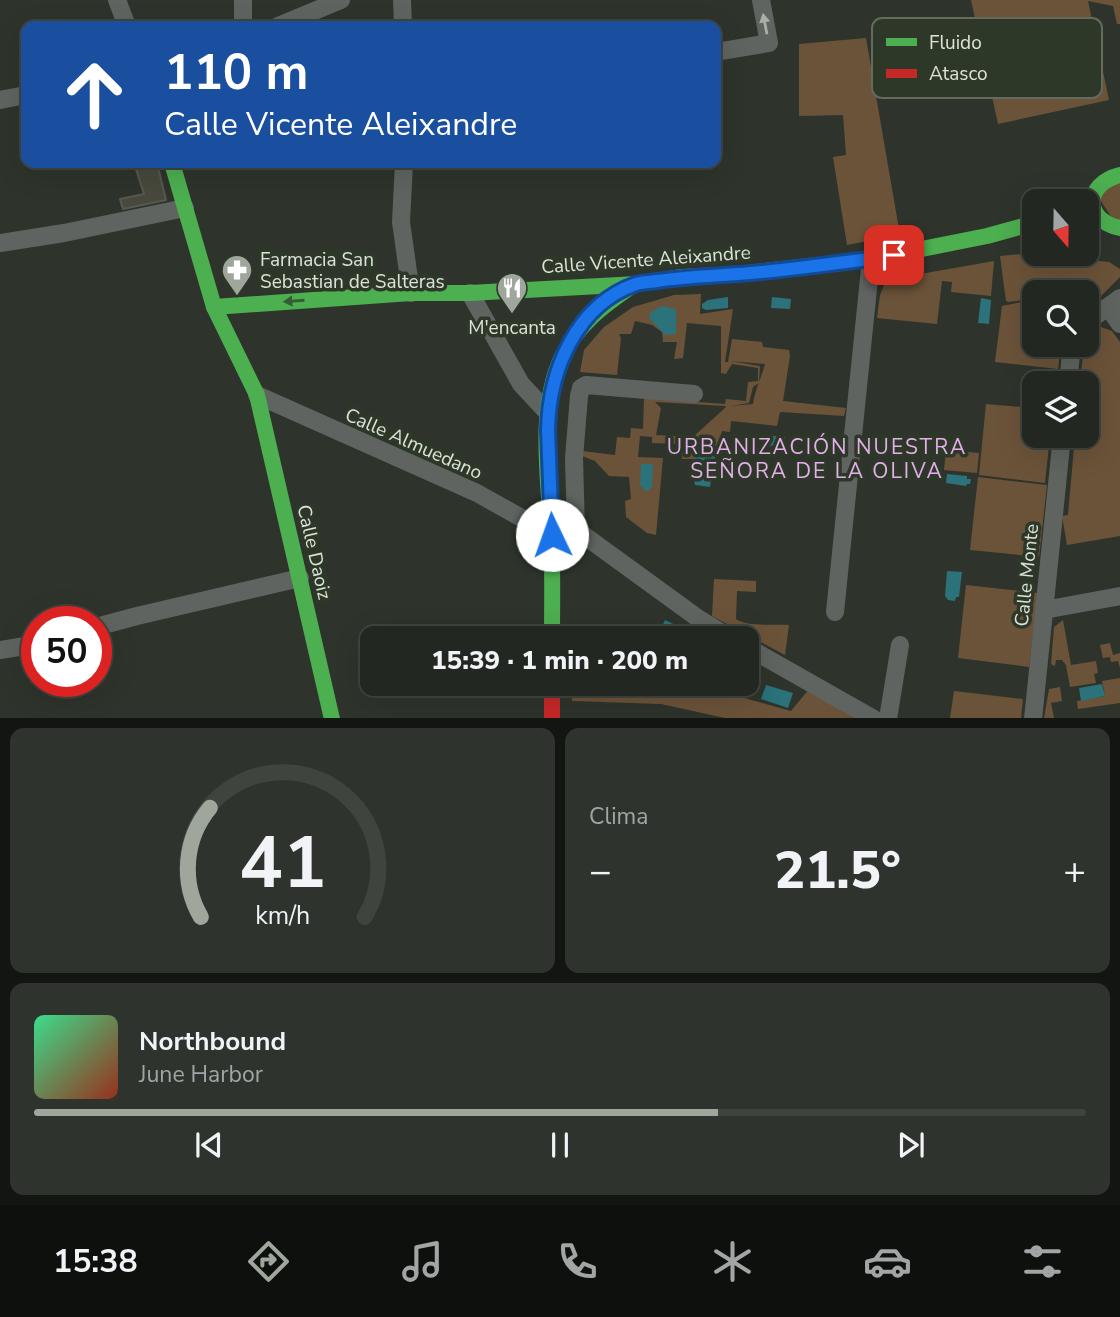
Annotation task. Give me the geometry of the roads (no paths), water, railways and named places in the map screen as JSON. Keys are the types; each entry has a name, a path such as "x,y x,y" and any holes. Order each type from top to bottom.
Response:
{"street":[{"path":"117,0 125,21"},
{"path":"243,0 243,21"},
{"path":"290,21 341,0"},
{"path":"402,0 403,21"},
{"path":"721,51 769,43 761,0"},
{"path":"0,100 21,96"},
{"name":"Calle Daoiz","path":"173,168 215,307 257,395 332,718"},
{"path":"404,168 401,222 411,293"},
{"path":"1095,189 1110,176 1120,175"},
{"path":"0,243 185,208"},
{"path":"1099,220 1120,228"},
{"name":"Calle Vicente Aleixandre","path":"215,307 411,293 637,284 871,259 1022,226"},
{"path":"835,612 871,259"},
{"path":"552,626 548,413 560,361 571,338 584,321 600,306 637,284"},
{"path":"470,292 521,384 548,413"},
{"path":"1099,313 1114,302 1120,324"},
{"path":"576,530 574,458 581,388 586,385 694,394"},
{"name":"Calle Almuedano","path":"257,395 477,493 552,535"},
{"name":"Calle Monte","path":"1032,718 1061,448"},
{"path":"551,510 711,626"},
{"path":"112,623 300,578"},
{"path":"1044,610 1120,596"},
{"path":"888,718 900,645"},
{"path":"0,650 21,647"},
{"path":"759,655 872,718"},
{"path":"552,696 552,718"}],"water":[{"path":"728,297 728,308 702,308 702,304 708,300"},
{"path":"772,297 791,299 790,309 771,308"},
{"path":"981,298 991,300 989,324 978,323"},
{"path":"662,306 676,309 676,334 665,335 649,318 651,312"},
{"path":"764,435 785,437 784,447 763,445"},
{"path":"712,443 716,445 715,462 694,459 695,448 708,448"},
{"path":"641,464 653,464 652,487 648,491 644,491 640,486"},
{"path":"700,465 713,467 710,487 695,485 694,480 698,477"},
{"path":"947,474 967,476 967,479 971,479 970,484 966,486 946,483"},
{"path":"947,571 962,572 959,597 956,597 955,601 948,600 945,596"},
{"path":"665,620 678,626 662,626"},
{"path":"1102,684 1105,696 1081,701 1079,688"},
{"path":"766,685 793,693 788,708 761,699"}],"place":[{"name":"Farmacia San Sebastian de Salteras","path":"237,297"},
{"name":"M'encanta","path":"512,315"}],"district":[{"name":"URBANIZACIÓN NUESTRA SEÑORA DE LA OLIVA","path":"817,459"}]}
